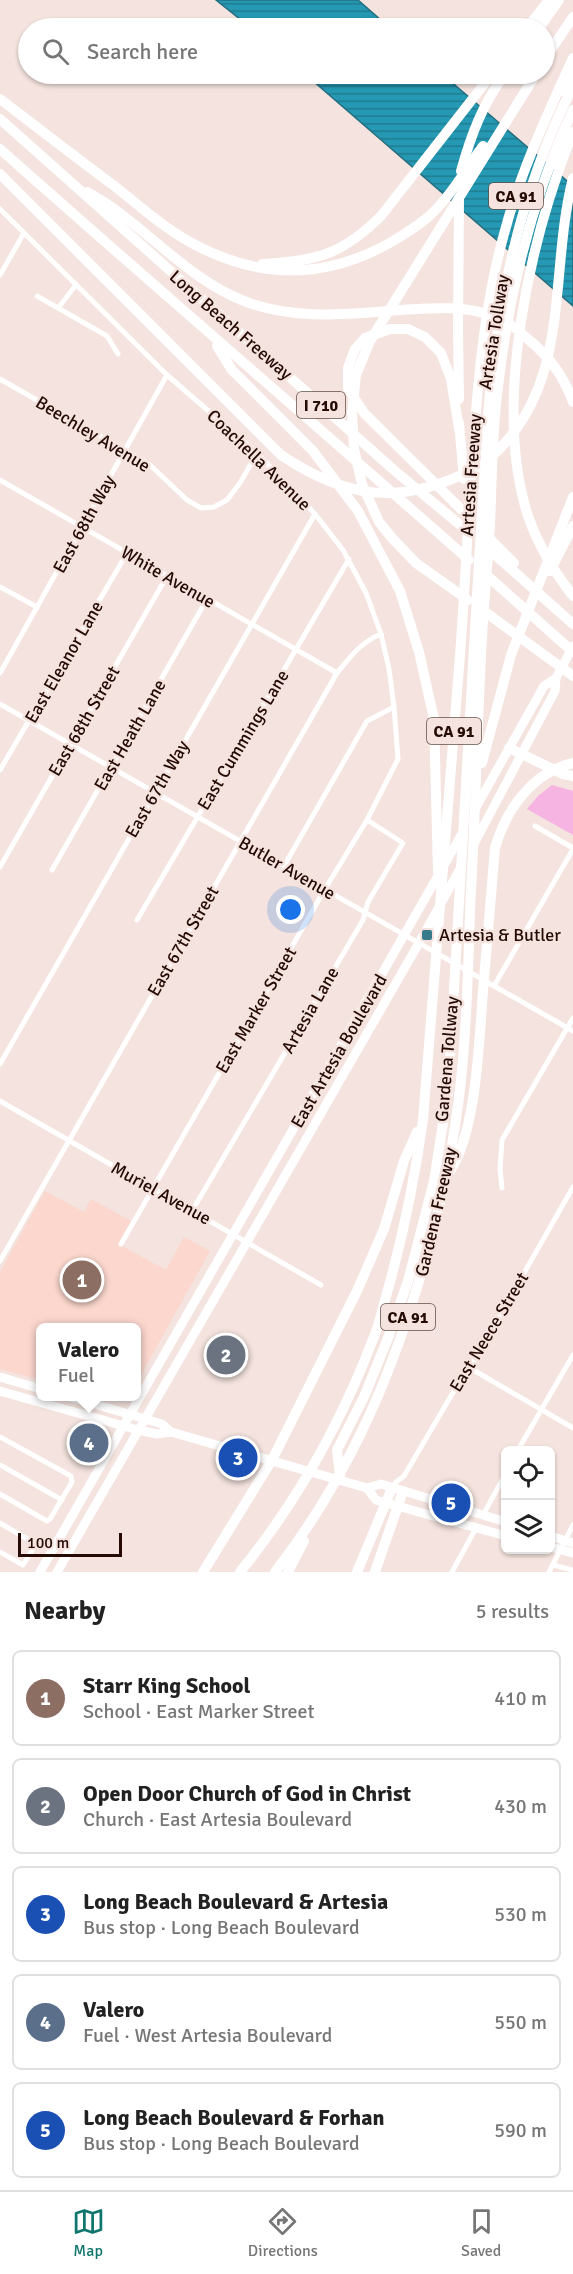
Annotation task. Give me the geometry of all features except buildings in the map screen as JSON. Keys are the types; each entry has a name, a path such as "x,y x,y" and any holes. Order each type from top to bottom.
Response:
{"highway":[{"path":"541,18 549,0"},
{"path":"543,18 559,0"},
{"path":"555,45 573,17"},
{"name":"Artesia Freeway","path":"439,908 472,631 482,520 493,442 490,295 504,234 522,177 543,123 573,58"},
{"name":"Artesia Tollway","path":"459,816 482,520 492,350 501,276 516,219 538,152 573,75"},
{"path":"244,265 303,261 341,249 362,234 381,216 484,84"},
{"path":"459,429 460,177 471,137 490,96 498,84"},
{"path":"0,99 189,242 232,262 269,270 288,271 325,268 355,260 403,235 426,219 444,201 529,84"},
{"name":"Artesia Tollway","path":"492,350 506,280 524,209 548,141 573,86"},
{"path":"514,105 425,255 370,341 356,375 352,413 354,449 362,484 380,522 416,563 573,676"},
{"name":"Artesia Freeway","path":"477,780 468,506 492,350 541,186 573,110"},
{"name":"Long Beach Freeway","path":"0,118 71,184 395,471 470,533 573,624"},
{"path":"573,132 546,212 530,270 518,343 515,421 519,477 529,517 543,551 573,596"},
{"name":"Long Beach Freeway","path":"0,149 208,334 342,448 573,652"},
{"path":"0,174 281,455 304,471 328,482 375,493 399,493 424,489 450,481 476,469 512,437 537,399 548,370 553,345 561,256 568,198 573,178"},
{"path":"71,184 110,204 213,286 269,309 303,315 334,315 448,308 475,310 498,318 518,330 544,354 558,370 573,402"},
{"path":"561,256 573,212"},
{"path":"468,506 451,379 441,353 425,337 408,330 390,328 365,338 355,349 348,368 348,388 364,413 532,582 573,619"},
{"path":"208,334 232,370 319,459 358,511 400,591 419,652 434,719 439,908"},
{"path":"477,780 511,654 559,544 573,497"},
{"path":"559,544 573,526"},
{"name":"Artesia Tollway","path":"464,805 472,631"},
{"path":"509,748 563,774 573,776"},
{"path":"448,1174 466,1136 481,1030 495,848 500,829 508,814 530,787 545,775 573,763"},
{"name":"Gardena Freeway","path":"274,1572 320,1508 340,1475 379,1397 401,1342 448,1174 461,1079 477,780"},
{"name":"Gardena Tollway","path":"384,1303 401,1287 424,1203 441,1099 464,805"},
{"name":"Gardena Tollway","path":"340,1475 337,1450 364,1396 388,1338 408,1281 434,1181 448,1091 459,816"},
{"name":"Gardena Freeway","path":"240,1572 259,1550 324,1444 375,1333 384,1303 402,1239 417,1164 423,1120 439,908"},
{"path":"203,1572 272,1460 357,1292 384,1229 404,1161 423,1120"},
{"path":"375,1572 397,1490"},
{"path":"357,1572 392,1505"},
{"path":"288,1572 320,1508"}],"main road":[{"name":"East Artesia Boulevard","path":"57,1572 419,943 555,691 556,678 573,646"},
{"name":"East Artesia Boulevard","path":"141,1396 405,935 544,686 556,678"},
{"path":"0,1377 36,1388"},
{"path":"0,1391 138,1430 157,1434 171,1432 367,1488 381,1484 501,1520"},
{"path":"84,1401 162,1424 171,1432"},
{"name":"East Artesia Boulevard","path":"40,1572 138,1401"},
{"path":"367,1488 376,1500 501,1535"},
{"path":"562,1545 573,1553"}],"street":[{"name":"Coachella Avenue","path":"0,209 167,375 257,453 315,514 349,559 366,593 381,634 390,669 394,706"},
{"path":"0,274 24,233"},
{"path":"58,308 76,285"},
{"path":"37,297 107,336 118,354"},
{"name":"East 68th Way","path":"0,674 167,375"},
{"name":"Beechley Avenue","path":"0,379 148,464 187,500 201,508 214,507 227,500 240,483 257,453"},
{"name":"White Avenue","path":"0,480 336,674"},
{"name":"East 67th Way","path":"0,1064 315,514"},
{"name":"East Eleanor Lane","path":"0,770 128,553"},
{"name":"East Cummings Lane","path":"137,920 349,559"},
{"name":"East 68th Street","path":"0,867 167,576"},
{"path":"0,588 37,608"},
{"name":"East Heath Lane","path":"52,870 207,599"},
{"name":"East 67th Street","path":"0,1261 336,674 353,653 369,639 381,634"},
{"name":"Butler Avenue","path":"0,704 570,1030"},
{"path":"284,866 367,721 394,706"},
{"name":"East Marker Street","path":"121,1244 367,820 398,759 394,706"},
{"name":"Artesia Lane","path":"192,1211 366,913 368,902 403,843 367,820"},
{"path":"494,986 573,848 535,826"},
{"path":"502,1188 500,1169 502,1140 570,1030 573,1018"},
{"name":"Muriel Avenue","path":"0,1101 234,1233 321,1285"},
{"name":"East Neece Street","path":"404,1476 405,1485 397,1490 396,1482 404,1476 458,1384 470,1368 573,1187"},
{"path":"520,1446 573,1355"},
{"path":"470,1368 573,1428"},
{"path":"0,1437 71,1476 72,1482 50,1520 47,1521 0,1494"},
{"path":"0,1465 62,1500"},
{"path":"483,1515 501,1482"},
{"path":"0,1523 36,1544 23,1565 0,1552"},
{"path":"549,1572 573,1524"},
{"path":"452,1572 477,1528"},
{"path":"553,1565 573,1570"}],"shaded area":[{"path":"552,785 573,791 573,835 527,809"},
{"path":"45,1191 84,1212 91,1199 131,1221 118,1244 166,1270 184,1237 210,1251 141,1375 141,1323 36,1323 36,1379 0,1369 0,1272"}],"water":[{"path":"216,0 358,0 379,18 238,18"},
{"path":"317,84 454,84 573,186 573,306"}],"place":[{"name":"Artesia & Butler","path":"427,935"},
{"name":"Starr King School","path":"82,1280"},
{"name":"Open Door Church of God in Christ","path":"226,1355"},
{"name":"Valero","path":"89,1443"},
{"name":"Long Beach Boulevard & Artesia","path":"238,1458"},
{"name":"Long Beach Boulevard & Forhan","path":"451,1503"}]}
